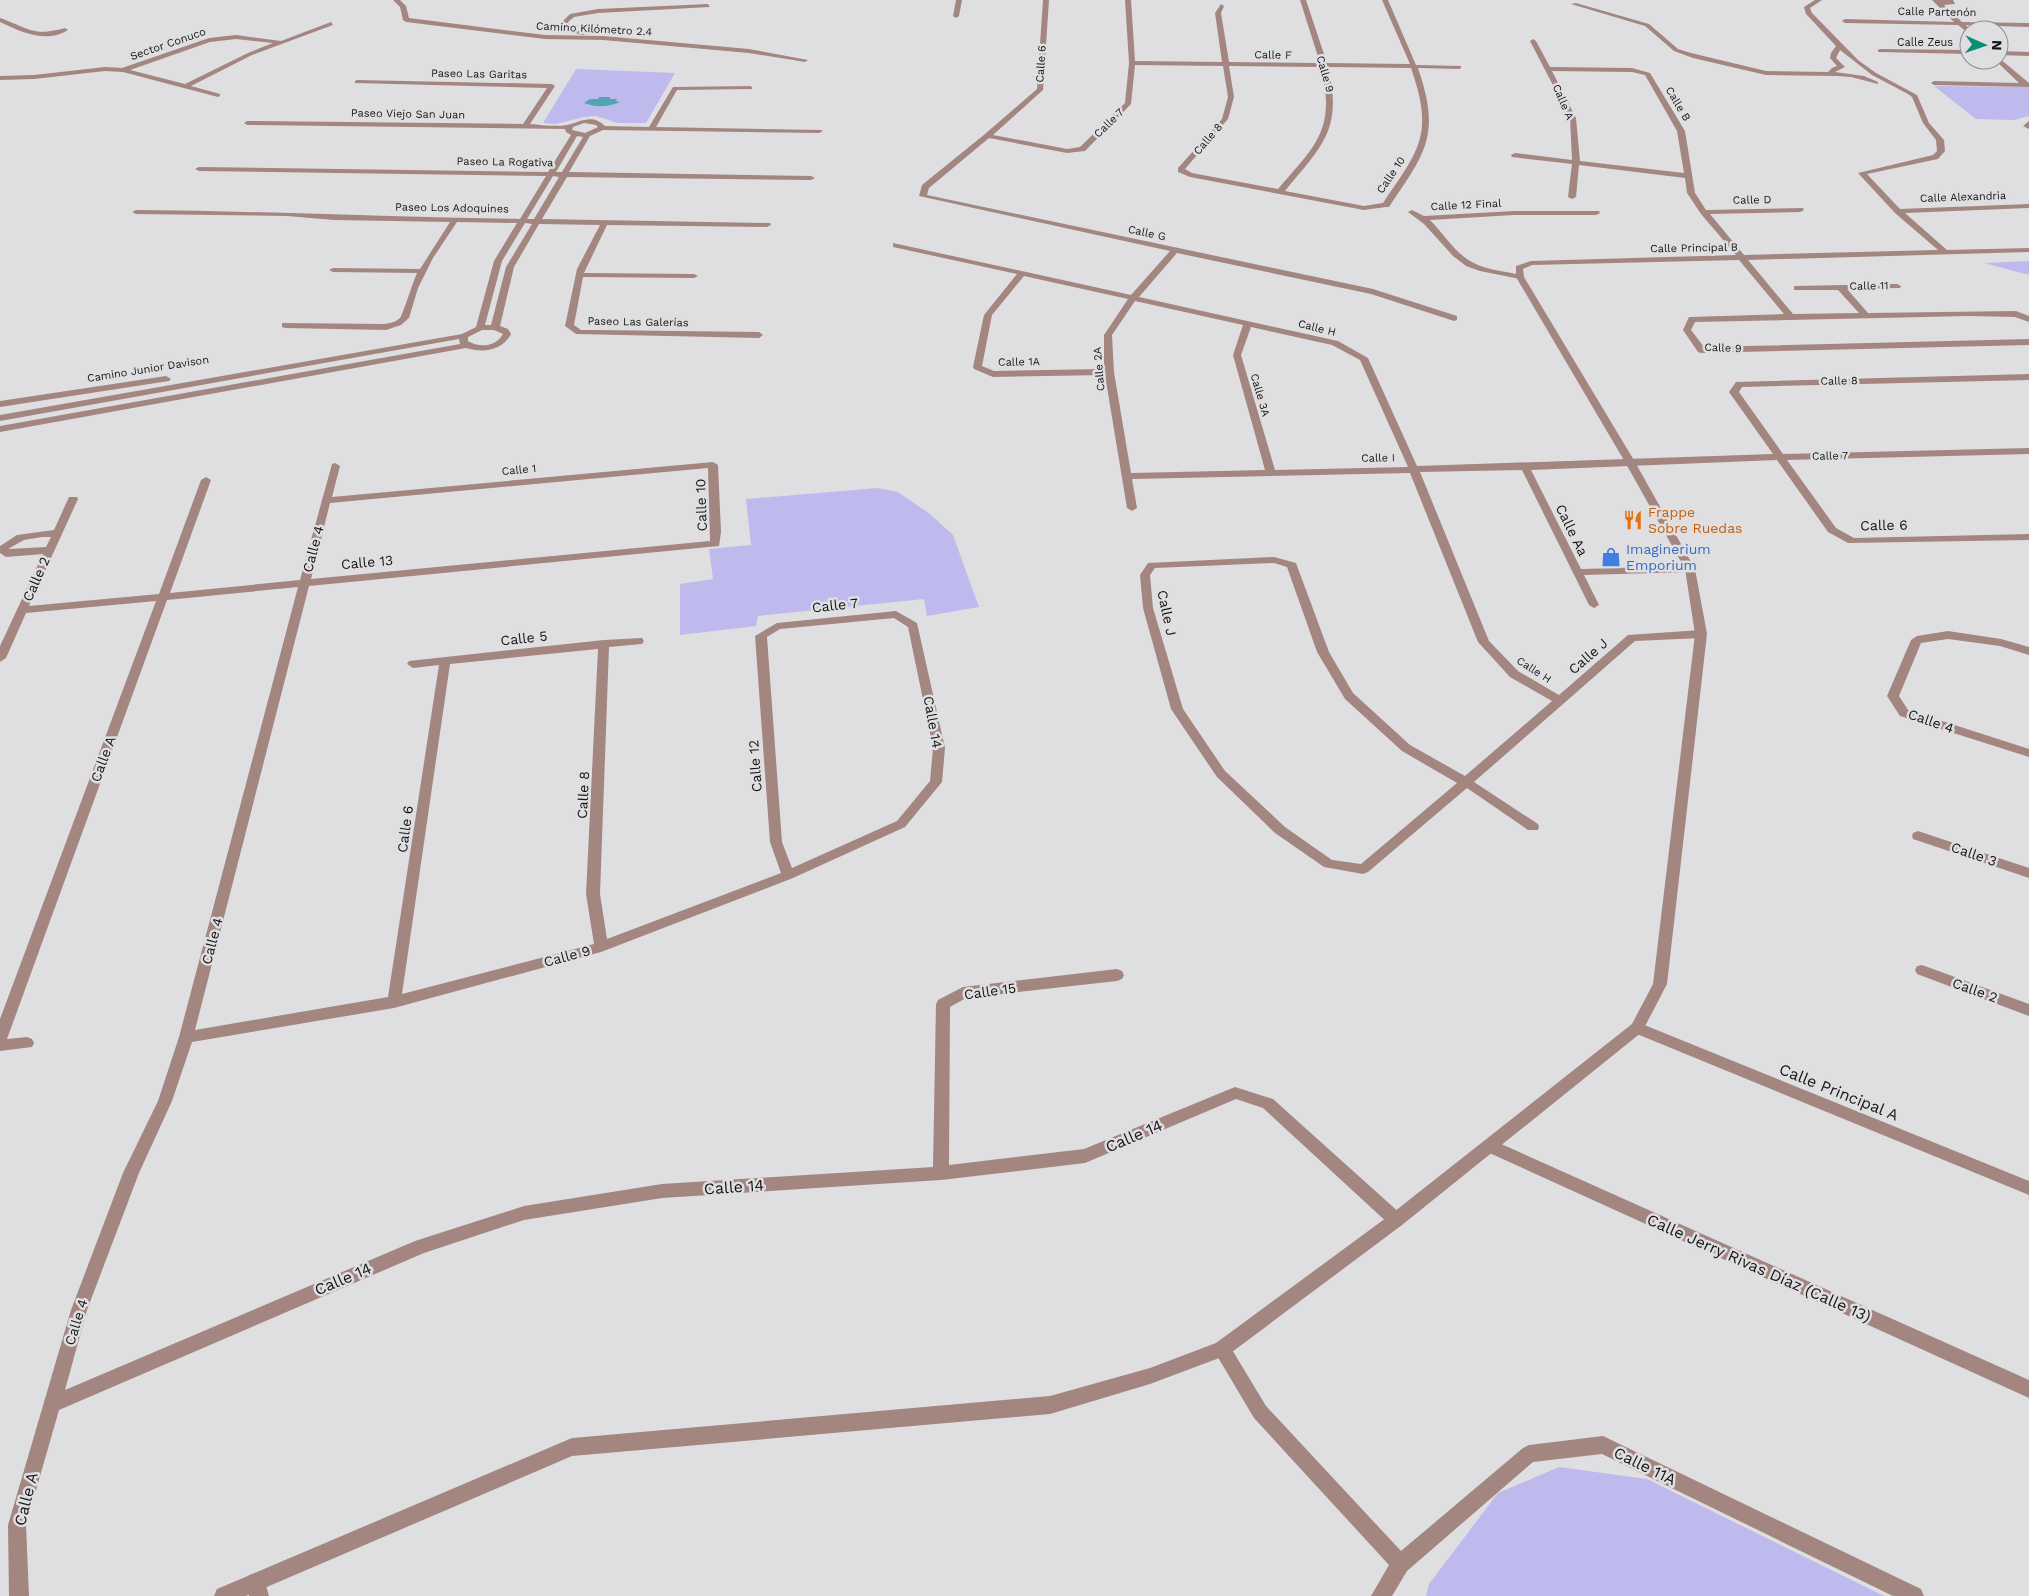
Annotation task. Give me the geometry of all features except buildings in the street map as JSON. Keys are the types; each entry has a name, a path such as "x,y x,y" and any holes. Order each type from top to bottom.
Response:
{"street":[{"name":"Camino Kilómetro 2.4","path":"396,0 403,6 406,20 545,37 602,38 749,50 805,60"},
{"path":"956,16 958,0"},
{"name":"Calle 6","path":"988,136 1040,90 1046,0"},
{"name":"Calle 7","path":"988,136 1067,151 1082,149 1128,104 1132,63 1128,0"},
{"name":"Calle 9","path":"1279,193 1317,147 1328,124 1331,96 1303,0"},
{"name":"Calle 10","path":"1279,193 1364,208 1386,205 1416,160 1426,131 1425,102 1385,0"},
{"path":"1818,0 1807,7 1808,14 1839,47 1875,75 1915,96 1926,123 1940,140 1941,151 1935,157 1862,173 1898,211 1946,252"},
{"path":"1938,2 1953,4 1950,0"},
{"path":"1938,2 1959,22"},
{"path":"1574,4 1647,25 1656,31 1669,45 1692,56 1777,74 1830,73 1866,77 1886,89"},
{"path":"602,38 568,30 565,22 572,15 598,11 708,6"},
{"name":"Calle 8","path":"1222,6 1218,13 1231,97 1225,119 1181,170 1190,175 1279,193"},
{"path":"0,20 36,36 51,35 65,30"},
{"name":"Calle Partenón","path":"1845,21 1959,22"},
{"name":"Sector Conuco","path":"186,86 250,54 330,24"},
{"name":"Calle Partenón","path":"2009,24 2029,25"},
{"name":"Sector Conuco","path":"123,70 209,40 236,37 279,42"},
{"name":"Calle A","path":"1533,41 1549,69 1572,118 1576,162 1572,197"},
{"path":"1830,73 1834,69 1842,67 1833,58 1834,53 1839,47"},
{"name":"Calle Zeus","path":"1880,51 1959,52"},
{"path":"2009,53 2029,54"},
{"name":"Calle F","path":"1132,63 1459,68"},
{"name":"Sector Conuco","path":"0,78 34,77 105,69 123,70 218,95"},
{"name":"Calle B","path":"1549,69 1632,70 1648,74 1682,131 1691,193 1704,212 1742,258"},
{"path":"2009,69 2027,84"},
{"name":"Paseo Las Garitas","path":"357,82 552,86 525,127"},
{"path":"1934,83 2027,84"},
{"path":"652,128 675,88 750,88"},
{"path":"1896,93 1915,96"},
{"name":"Paseo Viejo San Juan","path":"572,131 578,122 589,121 598,123 601,128"},
{"name":"Paseo Viejo San Juan","path":"247,123 525,127 588,134 601,128 819,131"},
{"path":"2029,123 2027,126 2029,128"},
{"path":"480,328 498,261 551,174 572,131"},
{"path":"495,327 510,267 588,134"},
{"name":"Calle G","path":"988,136 925,187 923,196 1373,292 1454,318"},
{"path":"1515,155 1689,176"},
{"name":"Paseo La Rogativa","path":"199,169 811,178"},
{"name":"Calle Alexandria","path":"1898,211 2029,206"},
{"name":"Calle D","path":"1704,212 1800,210"},
{"name":"Paseo Los Adoquines","path":"136,212 455,220 767,224"},
{"path":"1412,212 1425,218"},
{"name":"Calle 12 Final","path":"1425,218 1514,213 1596,213"},
{"name":"Calle 12 Final","path":"1425,218 1464,261 1482,269 1520,277"},
{"path":"285,325 386,327 398,323 405,318 414,288 429,258 455,220"},
{"name":"Paseo Las Galerías","path":"605,222 581,269 569,326 579,332 759,335"},
{"name":"Calle H","path":"896,245 1335,343 1364,358 1414,470 1484,642 1514,674 1560,700"},
{"name":"Calle 2A","path":"1132,508 1109,372 1108,335 1132,298 1175,250"},
{"name":"Calle Principal B","path":"1520,277 1519,268 1531,263 2029,250"},
{"path":"1742,258 1792,317"},
{"path":"333,270 422,271"},
{"name":"Calle 1A","path":"1022,273 988,314 978,367 993,374 1109,372"},
{"path":"580,275 694,276"},
{"path":"224,1596 257,1589 572,1447 1050,1405 1150,1376 1222,1349 1396,1220 1637,1028 1660,984 1701,634 1690,569 1630,462 1520,277"},
{"name":"Calle 11","path":"1797,288 1897,286"},
{"name":"Calle 11","path":"1840,287 1866,315"},
{"name":"Calle 9","path":"2029,319 2016,314 1692,319 1687,330 1701,350 2029,342"},
{"name":"Calle 3A","path":"1248,323 1237,356 1271,473"},
{"path":"0,418 151,390 465,341 477,348 498,344 503,341 507,334 505,331 495,327 480,328 465,341 0,429"},
{"name":"Camino Junior Davison","path":"0,404 300,356"},
{"name":"Calle 8","path":"1779,457 1734,392 1739,384 2029,376"},
{"name":"Calle 7","path":"1630,462 2029,451"},
{"name":"Calle 6","path":"1779,457 1832,530 1852,540 2029,537"},
{"name":"Calle I","path":"1127,476 1525,467 1630,462"},
{"name":"Calle 10","path":"713,465 715,544"},
{"name":"Calle 1","path":"326,500 713,465"},
{"name":"Calle 4","path":"52,1404 79,1310 131,1173 165,1101 186,1037 335,466"},
{"name":"Calle Aa","path":"1525,467 1594,605"},
{"name":"Calle A","path":"0,1038 206,480"},
{"name":"Calle 2","path":"0,657 73,499"},
{"path":"49,550 6,554 3,549 13,540 24,536 57,533"},
{"name":"Calle 13","path":"22,610 715,544"},
{"name":"Calle J","path":"1533,827 1466,782 1406,748 1349,696 1323,652 1292,565 1274,560 1152,565 1145,574 1148,608 1177,709 1222,774 1280,830 1329,864 1363,869 1466,782 1632,638 1701,634"},
{"path":"1578,572 1690,569"},
{"name":"Calle 7","path":"762,653 761,636 777,626 896,614 913,625 916,640"},
{"name":"Calle 4","path":"2029,651 2001,643 1948,636 1918,640 1893,696 1904,713 2029,753"},
{"name":"Calle 14","path":"916,640 939,748 936,782 921,800"},
{"name":"Calle 5","path":"413,664 638,641"},
{"name":"Calle 8","path":"601,947 593,894 604,644"},
{"name":"Calle 12","path":"762,653 776,842 788,875"},
{"name":"Calle 6","path":"394,1002 445,661"},
{"name":"Calle 9","path":"186,1037 394,1002 601,947 788,875 901,824 921,800"},
{"name":"Calle 3","path":"1918,836 2029,873"},
{"name":"Calle 2","path":"1922,970 2029,1010"},
{"name":"Calle 15","path":"941,1173 944,1004 963,993 1118,975"},
{"name":"Calle Principal A","path":"1637,1028 2029,1188"},
{"path":"0,1045 27,1043"},
{"name":"Calle 14","path":"52,1404 421,1246 524,1213 662,1191 941,1173 1085,1156 1235,1094 1268,1103 1396,1220"},
{"name":"Calle Jerry Rivas Díaz (Calle 13)","path":"1490,1146 2029,1389"},
{"path":"1222,1349 1260,1412 1400,1564"},
{"name":"Calle A","path":"19,1596 17,1526 52,1404"},
{"name":"Calle 11A","path":"1381,1596 1400,1564 1529,1454 1603,1445 1914,1596"}],"shaded area":[{"path":"576,69 675,73 646,123 618,123 596,116 556,124 543,123"},
{"path":"1934,86 2029,87 2029,116 2014,120 1976,119"},
{"path":"2029,261 2029,275 1984,263"},
{"path":"878,488 898,492 930,514 953,535 979,607 927,616 924,599 758,616 756,626 680,635 680,584 713,579 709,549 751,545 746,499"},
{"path":"1559,1467 1647,1479 1884,1596 1426,1596 1429,1584 1498,1493"}],"water":[{"path":"599,97 610,97 610,99 617,99 616,101 620,102 601,106 584,103"}],"place":[{"name":"Frappe Sobre Ruedas","path":"1633,520"},
{"name":"Imaginerium Emporium","path":"1611,557"}]}
